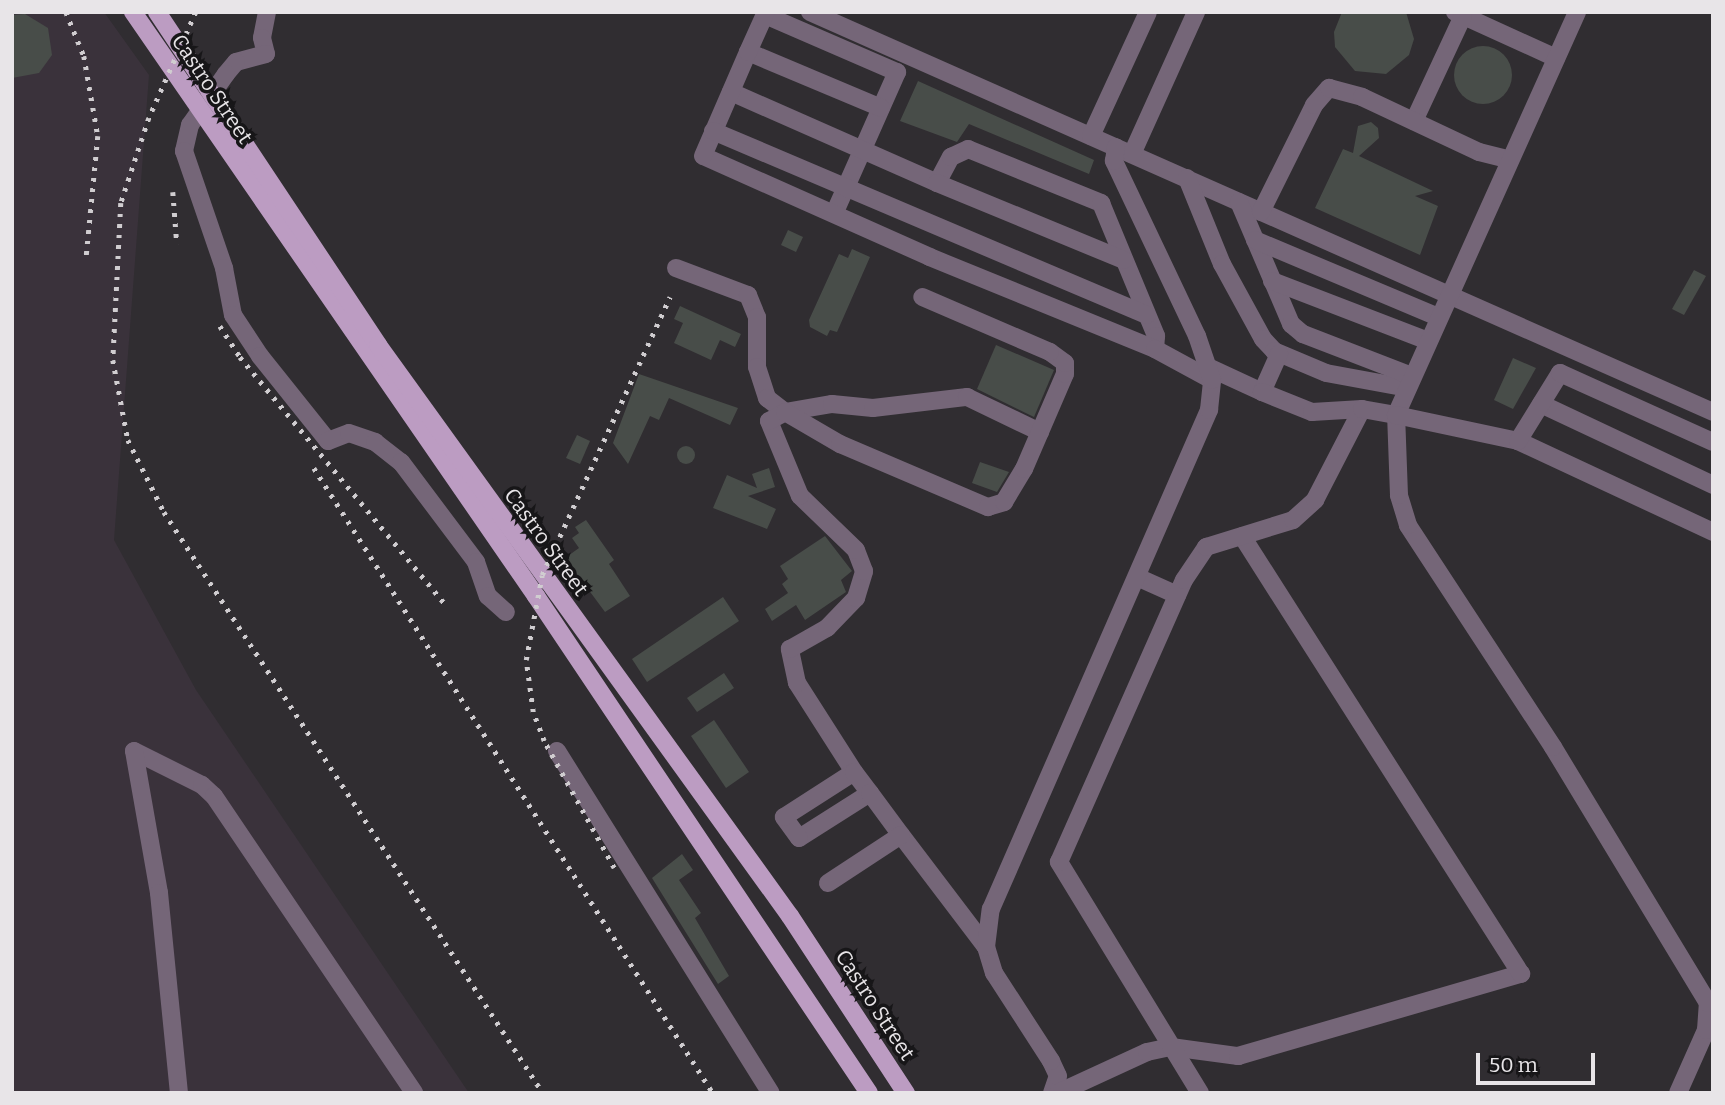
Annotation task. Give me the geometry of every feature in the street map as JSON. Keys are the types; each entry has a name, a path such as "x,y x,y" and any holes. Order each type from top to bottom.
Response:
{"main road":[{"name":"Castro Street","path":"133,12 536,596 869,1093"},
{"name":"Castro Street","path":"157,12 247,143 378,345 790,916 906,1093"}],"street":[{"path":"267,12 262,38 266,54 236,62 190,125 184,151 224,268 233,315 260,356 328,441 349,433 374,442 401,462 476,562 488,596 506,612"},
{"path":"810,12 1713,412"},
{"path":"1091,136 1148,12"},
{"path":"985,947 991,909 1209,410 1210,374 1114,161 1124,150 1196,12"},
{"path":"1577,12 1447,295 1396,415 1399,495 1408,525 1553,747 1708,1003 1706,1030 1678,1093"},
{"path":"835,215 897,72 766,14 703,156 835,215 1210,374 1312,412 1363,409 1518,441 1713,532"},
{"path":"1414,121 1459,14 1556,58"},
{"path":"748,52 881,108"},
{"path":"1261,212 1314,105 1329,88 1362,97 1479,152 1510,160"},
{"path":"731,92 937,183 1125,260"},
{"path":"713,131 1147,315"},
{"path":"937,183 951,157 968,149 1101,203 1156,336 1155,349"},
{"path":"1187,178 1204,228 1228,275 1263,339 1279,354 1325,373 1410,382"},
{"path":"1239,202 1287,318 1303,334 1410,382"},
{"path":"1255,240 1438,317"},
{"path":"676,268 748,295 757,317 757,368 767,398 785,412 840,444 988,507 1004,502 1040,432 1065,374 1065,363 1050,352 922,297"},
{"path":"1272,281 1428,341"},
{"path":"1262,392 1279,354"},
{"path":"1518,441 1560,373 1713,442"},
{"path":"1040,432 967,397 873,408 832,404 785,412 769,421 784,463 800,496 856,550 864,571 856,598 827,628 790,649 797,683 854,772 985,947 994,973 1051,1060 1058,1076 1052,1093"},
{"path":"1541,404 1713,485"},
{"path":"1200,1093 1059,862 1177,595 1206,547 1293,520 1315,500 1363,409"},
{"path":"1058,1093 1135,1055 1171,1047 1238,1056 1521,974 1241,536"},
{"path":"1137,577 1177,595"},
{"path":"179,1093 159,893 134,751 215,796 414,1093"},
{"path":"557,751 771,1093"},
{"path":"854,772 784,817 799,838 870,793"},
{"path":"828,883 901,835"}],"shaded area":[{"path":"12,12 104,12 149,75 114,540 196,690 469,1093 12,1093"}],"building":[{"path":"1342,12 1406,12 1414,39 1409,55 1386,74 1355,71 1335,47 1334,32"},
{"path":"25,14 48,28 52,55 39,73 12,78 12,15"},
{"path":"1483,46 1494,48 1507,59 1512,75 1510,86 1499,99 1483,104 1472,102 1459,91 1454,75 1456,64 1467,51"},
{"path":"918,81 1094,160 1089,174 969,124 957,142 900,121"},
{"path":"1371,122 1378,128 1379,138 1359,156 1433,191 1415,196 1438,206 1420,255 1315,208 1343,149 1353,153 1358,126"},
{"path":"788,230 803,237 796,252 781,245"},
{"path":"852,249 870,257 837,332 830,330 827,336 810,327 809,320 839,254 848,258"},
{"path":"1694,270 1706,276 1684,315 1672,309"},
{"path":"680,306 741,334 735,347 720,340 711,360 674,343 683,323 674,319"},
{"path":"996,345 1054,370 1034,417 977,389"},
{"path":"1513,358 1536,368 1513,409 1494,400"},
{"path":"639,374 738,408 730,425 669,398 659,420 650,416 628,464 613,443"},
{"path":"577,435 590,441 580,464 566,458"},
{"path":"686,446 692,449 695,455 692,461 686,464 680,461 677,455 680,449"},
{"path":"980,462 1009,472 997,492 972,483"},
{"path":"769,468 775,487 748,496 776,509 767,529 713,508 727,475 757,488 752,474"},
{"path":"586,520 614,560 609,564 630,596 605,612 565,558 579,548 572,538 579,533 575,527"},
{"path":"825,536 852,571 841,580 846,592 805,620 796,605 772,621 765,609 788,593 782,584 788,579 780,566"},
{"path":"723,597 739,621 647,682 632,659"},
{"path":"724,673 734,688 697,712 687,698"},
{"path":"714,720 749,772 726,788 691,736"},
{"path":"682,854 693,870 679,880 701,913 695,918 729,976 718,984 652,878"}],"railway":[{"path":"66,12 84,56 98,136 86,260"},
{"path":"196,12 149,118 121,203 113,360 128,440 164,512 543,1093"},
{"path":"173,192 177,244"},
{"path":"614,868 544,741 533,712 526,660 542,575 670,297"},
{"path":"220,326 240,357 447,606"},
{"path":"314,468 713,1093"}]}
